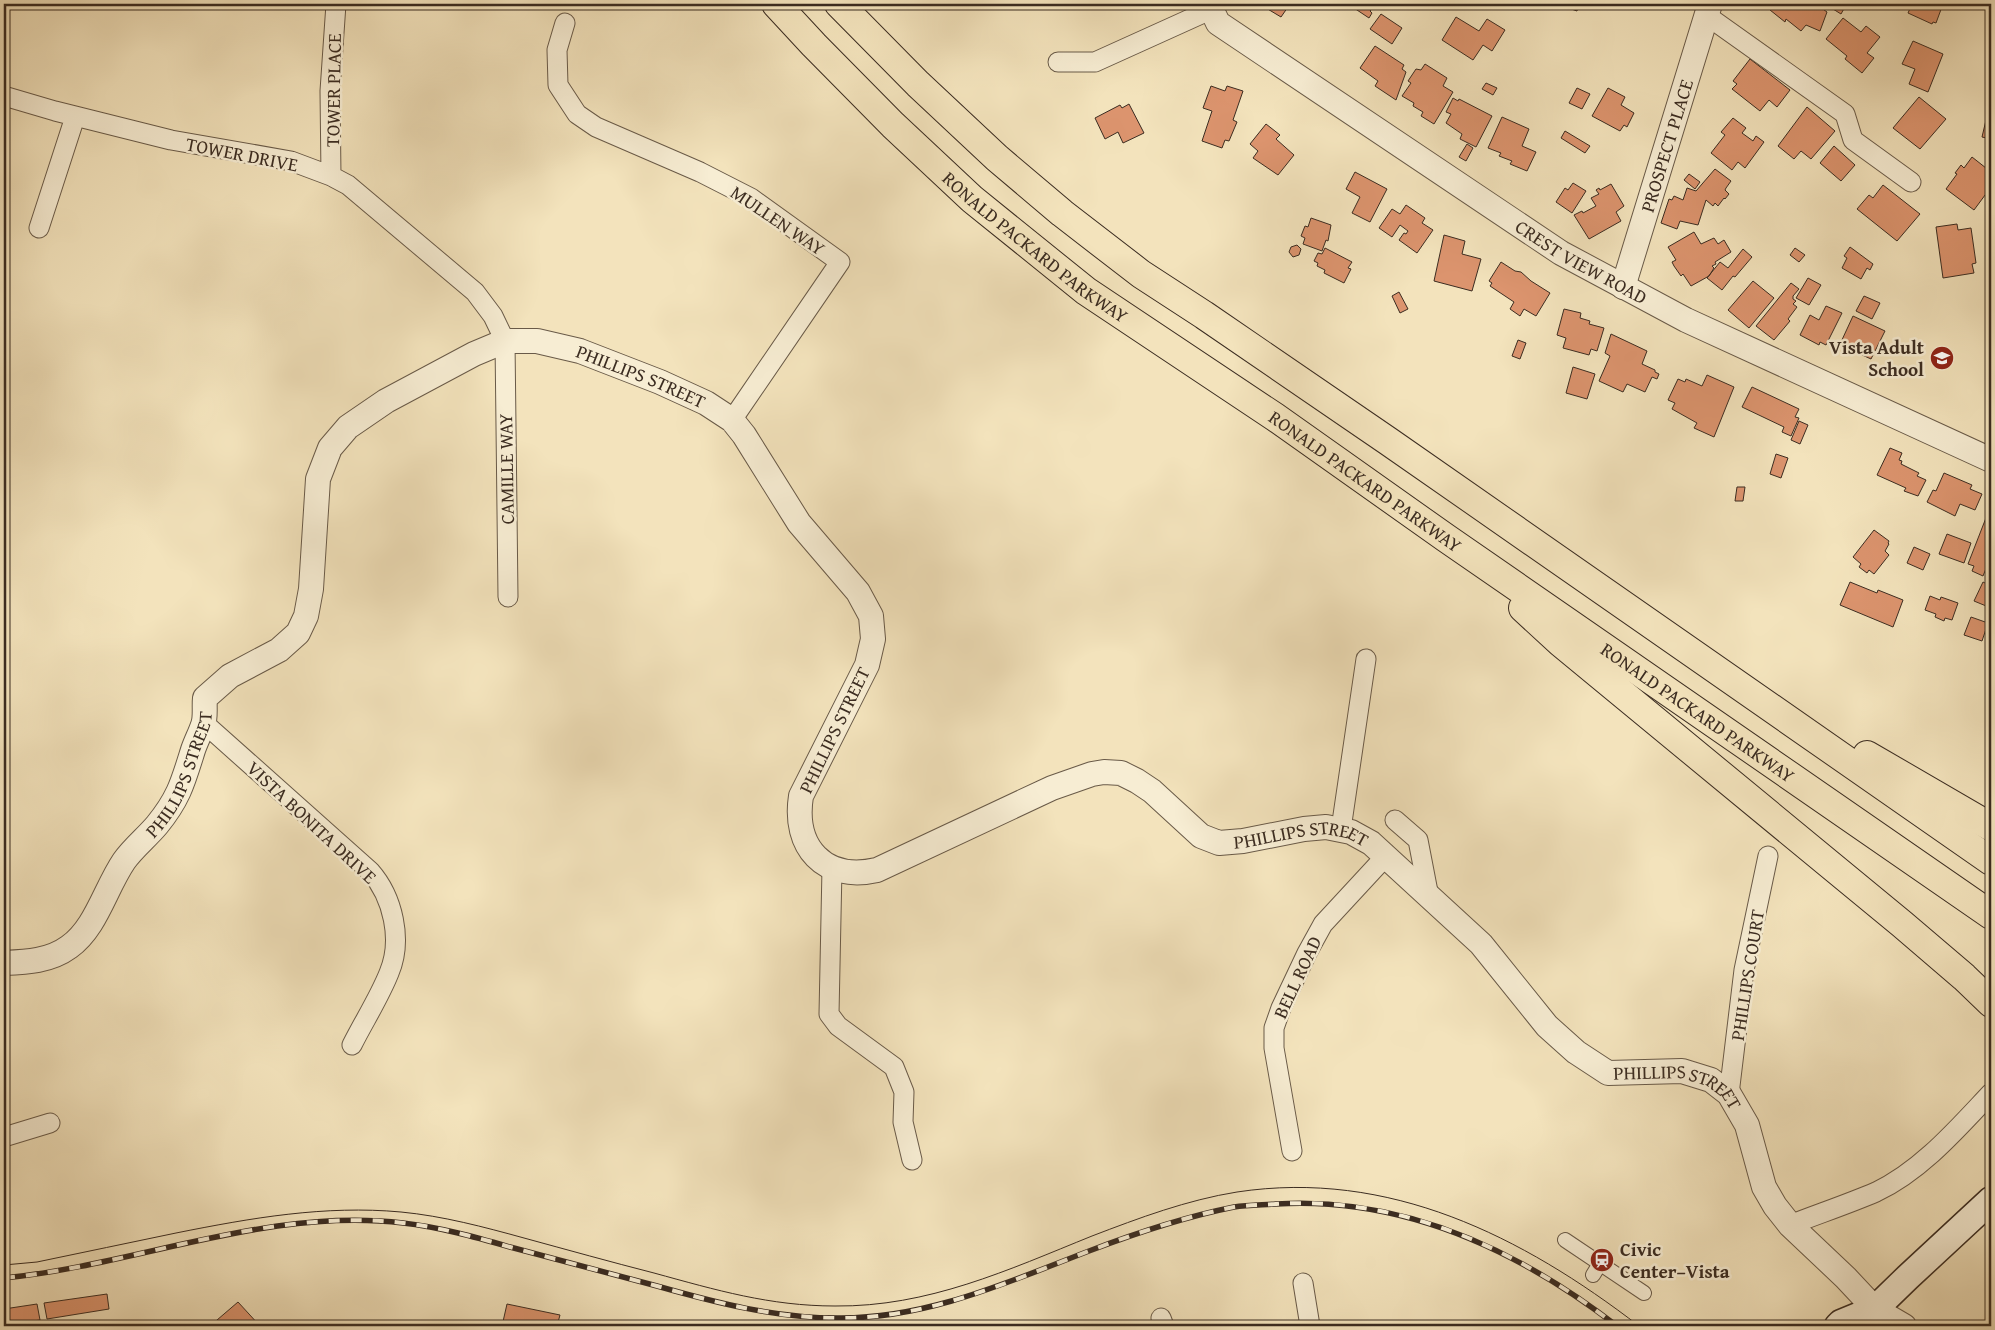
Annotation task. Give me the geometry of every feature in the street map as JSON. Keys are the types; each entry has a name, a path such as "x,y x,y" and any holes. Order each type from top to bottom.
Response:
{"highway":[{"name":"RONALD PACKARD PARKWAY","path":"776,4 893,125 972,199 1086,291 1275,417 1446,538 1991,915"},
{"path":"839,4 911,77 997,158 1062,213 1141,274 1204,315 1695,654 1991,861"},
{"path":"1446,538 1561,643 1902,924 1964,977 1991,1003"},
{"path":"1695,654 1991,827"}],"main road":[{"path":"1838,1326 1841,1322 1872,1318 1908,1277 1991,1200"}],"street":[{"name":"TOWER PLACE","path":"332,176 330,91 336,4"},
{"path":"1058,62 1095,62 1210,7"},
{"name":"CREST VIEW ROAD","path":"1210,7 1218,23 1561,253 1686,320 1991,460"},
{"path":"1708,9 1845,114 1853,140 1911,182"},
{"name":"PROSPECT PLACE","path":"1623,287 1708,9"},
{"name":"MULLEN WAY","path":"565,23 557,50 558,85 577,114 596,127 700,172 751,198 840,262 732,420"},
{"name":"TOWER DRIVE","path":"4,96 75,117 172,140 292,161 332,176 348,185 475,292 493,316 505,341"},
{"path":"39,228 75,117"},
{"name":"PHILLIPS STREET","path":"4,963 46,959 57,954 88,930 124,860 157,825 178,796 204,723 205,698 230,676 279,650 298,632 306,616 312,589 318,479 330,448 348,427 386,401 474,354 505,341 537,341 580,351 660,382 706,404 732,420 744,435 799,523 858,592 871,616 873,639 867,665 801,796 799,819 804,841 814,855 832,868 855,873 877,870 1052,788 1092,774 1104,772 1121,773 1137,781 1152,791 1201,836 1219,843 1243,841 1304,829 1326,827 1351,832 1371,843 1481,944 1546,1026 1576,1052 1608,1073 1682,1071 1711,1080 1729,1094 1747,1125 1767,1194 1790,1224 1846,1278 1872,1318 1904,1326"},
{"name":"CAMILLE WAY","path":"505,341 508,597"},
{"path":"1341,829 1366,659"},
{"name":"VISTA BONITA DRIVE","path":"204,723 370,871 378,880 392,910 395,932 390,971 352,1045"},
{"path":"1395,820 1418,840 1429,897"},
{"name":"PHILLIPS COURT","path":"1729,1094 1744,970 1768,856"},
{"name":"BELL ROAD","path":"1292,1151 1274,1048 1274,1028 1300,968 1323,924 1385,857"},
{"path":"832,868 829,1014 838,1026 894,1067 904,1092 903,1122 912,1160"},
{"path":"1790,1224 1877,1191 1917,1165 1952,1135 1991,1093"},
{"path":"4,1137 50,1123"},
{"path":"1565,1240 1601,1262 1644,1293"},
{"path":"1593,1275 1601,1262"},
{"path":"1303,1283 1310,1326"}],"building":[{"path":"1253,4 1290,4 1281,17 1266,8 1261,6 1260,8"},
{"path":"1348,4 1375,5 1370,11 1372,13 1369,18"},
{"path":"1561,4 1579,4 1577,11"},
{"path":"1770,4 1819,4 1827,12 1820,31 1806,25 1801,31 1786,19 1785,22 1770,10 1773,6"},
{"path":"1837,4 1846,5 1841,14 1833,9"},
{"path":"1912,4 1943,4 1936,23 1933,22 1932,24 1908,13"},
{"path":"1381,14 1402,28 1392,44 1370,29"},
{"path":"1456,17 1479,31 1487,19 1505,30 1492,51 1483,45 1473,60 1442,40"},
{"path":"1843,18 1861,32 1866,26 1880,37 1867,53 1874,58 1862,73 1845,59 1847,56 1826,39"},
{"path":"1913,41 1943,54 1928,92 1909,84 1915,69 1902,64"},
{"path":"1375,46 1404,65 1402,69 1406,72 1396,100 1375,86 1378,81 1360,68"},
{"path":"1750,59 1790,90 1777,107 1769,100 1760,111 1732,89 1737,84 1733,81"},
{"path":"1425,64 1447,78 1443,86 1453,92 1434,124 1421,116 1423,112 1413,106 1414,103 1402,96 1411,83 1408,81 1416,69 1421,70"},
{"path":"1486,83 1497,88 1493,95 1482,89"},
{"path":"1211,86 1225,91 1227,86 1243,91 1233,120 1237,122 1229,141 1225,140 1222,148 1202,141 1212,111 1203,108"},
{"path":"1577,88 1590,94 1582,109 1569,103"},
{"path":"1608,88 1625,97 1621,105 1634,113 1627,127 1624,125 1620,131 1592,116"},
{"path":"1919,97 1946,119 1920,149 1893,128"},
{"path":"1453,98 1458,101 1459,99 1492,116 1476,147 1460,139 1462,134 1446,123 1451,114 1446,112"},
{"path":"1991,99 1991,139 1982,137"},
{"path":"1129,104 1144,133 1123,143 1118,132 1105,139 1095,118 1120,105 1122,108"},
{"path":"1807,107 1835,131 1811,159 1801,151 1794,159 1778,146"},
{"path":"1502,117 1529,129 1522,146 1536,152 1527,171 1510,164 1512,161 1499,156 1501,153 1488,148"},
{"path":"1733,118 1746,128 1742,133 1753,141 1756,136 1764,142 1745,168 1738,162 1732,170 1711,153 1725,135 1721,132"},
{"path":"1266,124 1280,135 1276,139 1294,155 1278,175 1253,158 1258,151 1250,144"},
{"path":"1565,131 1590,146 1585,153 1561,138"},
{"path":"1467,144 1473,148 1466,161 1459,157"},
{"path":"1834,146 1855,165 1841,181 1820,163"},
{"path":"1972,157 1991,172 1991,187 1974,210 1946,189 1961,165 1964,168"},
{"path":"1715,169 1731,181 1725,190 1729,194 1718,206 1715,203 1713,206 1706,200 1698,225 1680,221 1677,229 1661,223 1669,199 1672,200 1674,196 1683,200 1687,188 1696,191"},
{"path":"1355,172 1387,189 1370,222 1352,213 1360,197 1346,189"},
{"path":"1689,174 1700,182 1695,189 1684,180"},
{"path":"1573,183 1586,191 1572,213 1556,202 1565,188 1568,190"},
{"path":"1611,184 1624,206 1616,212 1621,221 1589,239 1574,215 1582,211 1583,213 1596,206 1591,198 1599,194 1596,190"},
{"path":"1883,185 1920,214 1897,241 1857,209 1869,195 1873,198"},
{"path":"1406,205 1425,218 1422,223 1433,230 1417,253 1399,240 1408,231 1400,225 1392,237 1379,228 1392,209 1400,214"},
{"path":"1311,218 1331,225 1328,241 1326,240 1322,251 1303,244 1305,238 1301,236 1305,226 1308,227"},
{"path":"1957,224 1958,230 1971,228 1976,263 1972,264 1974,273 1943,278 1936,227"},
{"path":"1694,232 1701,244 1714,238 1718,244 1724,240 1731,252 1715,262 1716,264 1712,266 1714,268 1709,276 1691,286 1683,274 1681,276 1674,266 1672,262 1676,260 1668,247"},
{"path":"1444,235 1465,241 1462,254 1481,259 1472,291 1434,281"},
{"path":"1297,245 1301,249 1299,255 1293,257 1289,252 1291,247"},
{"path":"1850,247 1873,264 1870,270 1867,268 1861,279 1842,268 1847,258 1844,256"},
{"path":"1325,248 1352,262 1348,268 1351,269 1344,283 1324,273 1325,270 1317,266 1318,263 1314,261 1318,253 1322,254"},
{"path":"1795,248 1805,255 1799,262 1790,255"},
{"path":"1743,249 1752,257 1722,290 1707,278 1720,262 1728,268"},
{"path":"1501,262 1515,271 1521,272 1550,293 1536,316 1524,309 1520,316 1510,309 1514,302 1490,286 1492,283 1489,281"},
{"path":"1808,278 1821,285 1809,305 1796,298"},
{"path":"1753,281 1774,298 1749,328 1728,310"},
{"path":"1791,283 1799,289 1793,296 1793,299 1796,301 1793,304 1797,307 1788,319 1790,321 1774,340 1756,326"},
{"path":"1399,292 1408,309 1400,313 1392,296"},
{"path":"1864,296 1880,303 1872,319 1856,311"},
{"path":"1826,306 1842,313 1826,345 1820,342 1819,345 1800,335 1810,315 1819,320"},
{"path":"1564,309 1581,313 1580,318 1590,321 1589,324 1604,328 1597,351 1591,349 1589,355 1563,348 1566,338 1557,335"},
{"path":"1853,316 1885,331 1871,359 1841,342"},
{"path":"1611,334 1647,351 1642,364 1659,374 1657,379 1652,377 1645,392 1627,384 1623,392 1599,381 1610,356 1605,353"},
{"path":"1518,340 1526,343 1520,359 1512,356"},
{"path":"1573,367 1595,374 1587,399 1566,393"},
{"path":"1707,375 1734,387 1714,437 1694,428 1697,423 1672,409 1675,403 1668,400 1678,379 1685,382 1686,379 1702,386"},
{"path":"1752,387 1799,409 1795,417 1799,418 1791,436 1782,432 1784,427 1742,407"},
{"path":"1799,421 1808,425 1800,444 1791,440"},
{"path":"1890,448 1902,453 1899,460 1902,461 1901,464 1919,473 1917,476 1926,480 1918,496 1904,491 1906,488 1877,475"},
{"path":"1776,454 1788,458 1781,478 1770,474"},
{"path":"1944,473 1972,485 1970,489 1982,494 1975,510 1960,504 1955,516 1927,502 1933,490 1936,491"},
{"path":"1737,487 1745,487 1743,501 1735,501"},
{"path":"1991,505 1991,556 1983,576 1972,571 1974,566 1968,564"},
{"path":"1874,530 1889,541 1885,551 1889,555 1874,574 1869,570 1867,573 1859,567 1861,564 1853,557"},
{"path":"1947,534 1971,543 1964,563 1939,554"},
{"path":"1914,547 1930,554 1923,570 1907,563"},
{"path":"1850,582 1877,593 1878,590 1903,600 1893,627 1840,605"},
{"path":"1983,582 1991,586 1991,608 1974,601"},
{"path":"1930,596 1940,600 1941,597 1958,603 1952,620 1945,618 1944,621 1935,617 1936,614 1925,610"},
{"path":"1971,617 1988,623 1982,641 1964,635"},
{"path":"107,1294 109,1309 47,1319 44,1303"},
{"path":"238,1302 260,1326 210,1326"},
{"path":"37,1304 40,1320 4,1325 4,1309"},
{"path":"507,1304 560,1315 557,1326 502,1326"}],"tram line":[{"path":"4,1265 37,1262 232,1222 288,1214 373,1210 417,1214 463,1222 743,1296 811,1305 869,1305 903,1300 967,1284 1163,1210 1218,1195 1293,1187 1347,1191 1400,1201 1451,1217 1500,1238 1548,1264 1594,1293 1639,1326"}],"railway":[{"path":"4,1278 103,1262 252,1230 302,1223 352,1220 403,1223 443,1230 746,1308 815,1317 871,1317 935,1305 966,1296 1124,1238 1197,1216 1244,1206 1323,1204 1369,1209 1414,1219 1457,1234 1499,1252 1540,1274 1617,1326"}],"place":[{"name":"Vista Adult School","path":"1942,358"},
{"name":"Civic Center–Vista","path":"1602,1260"}]}
